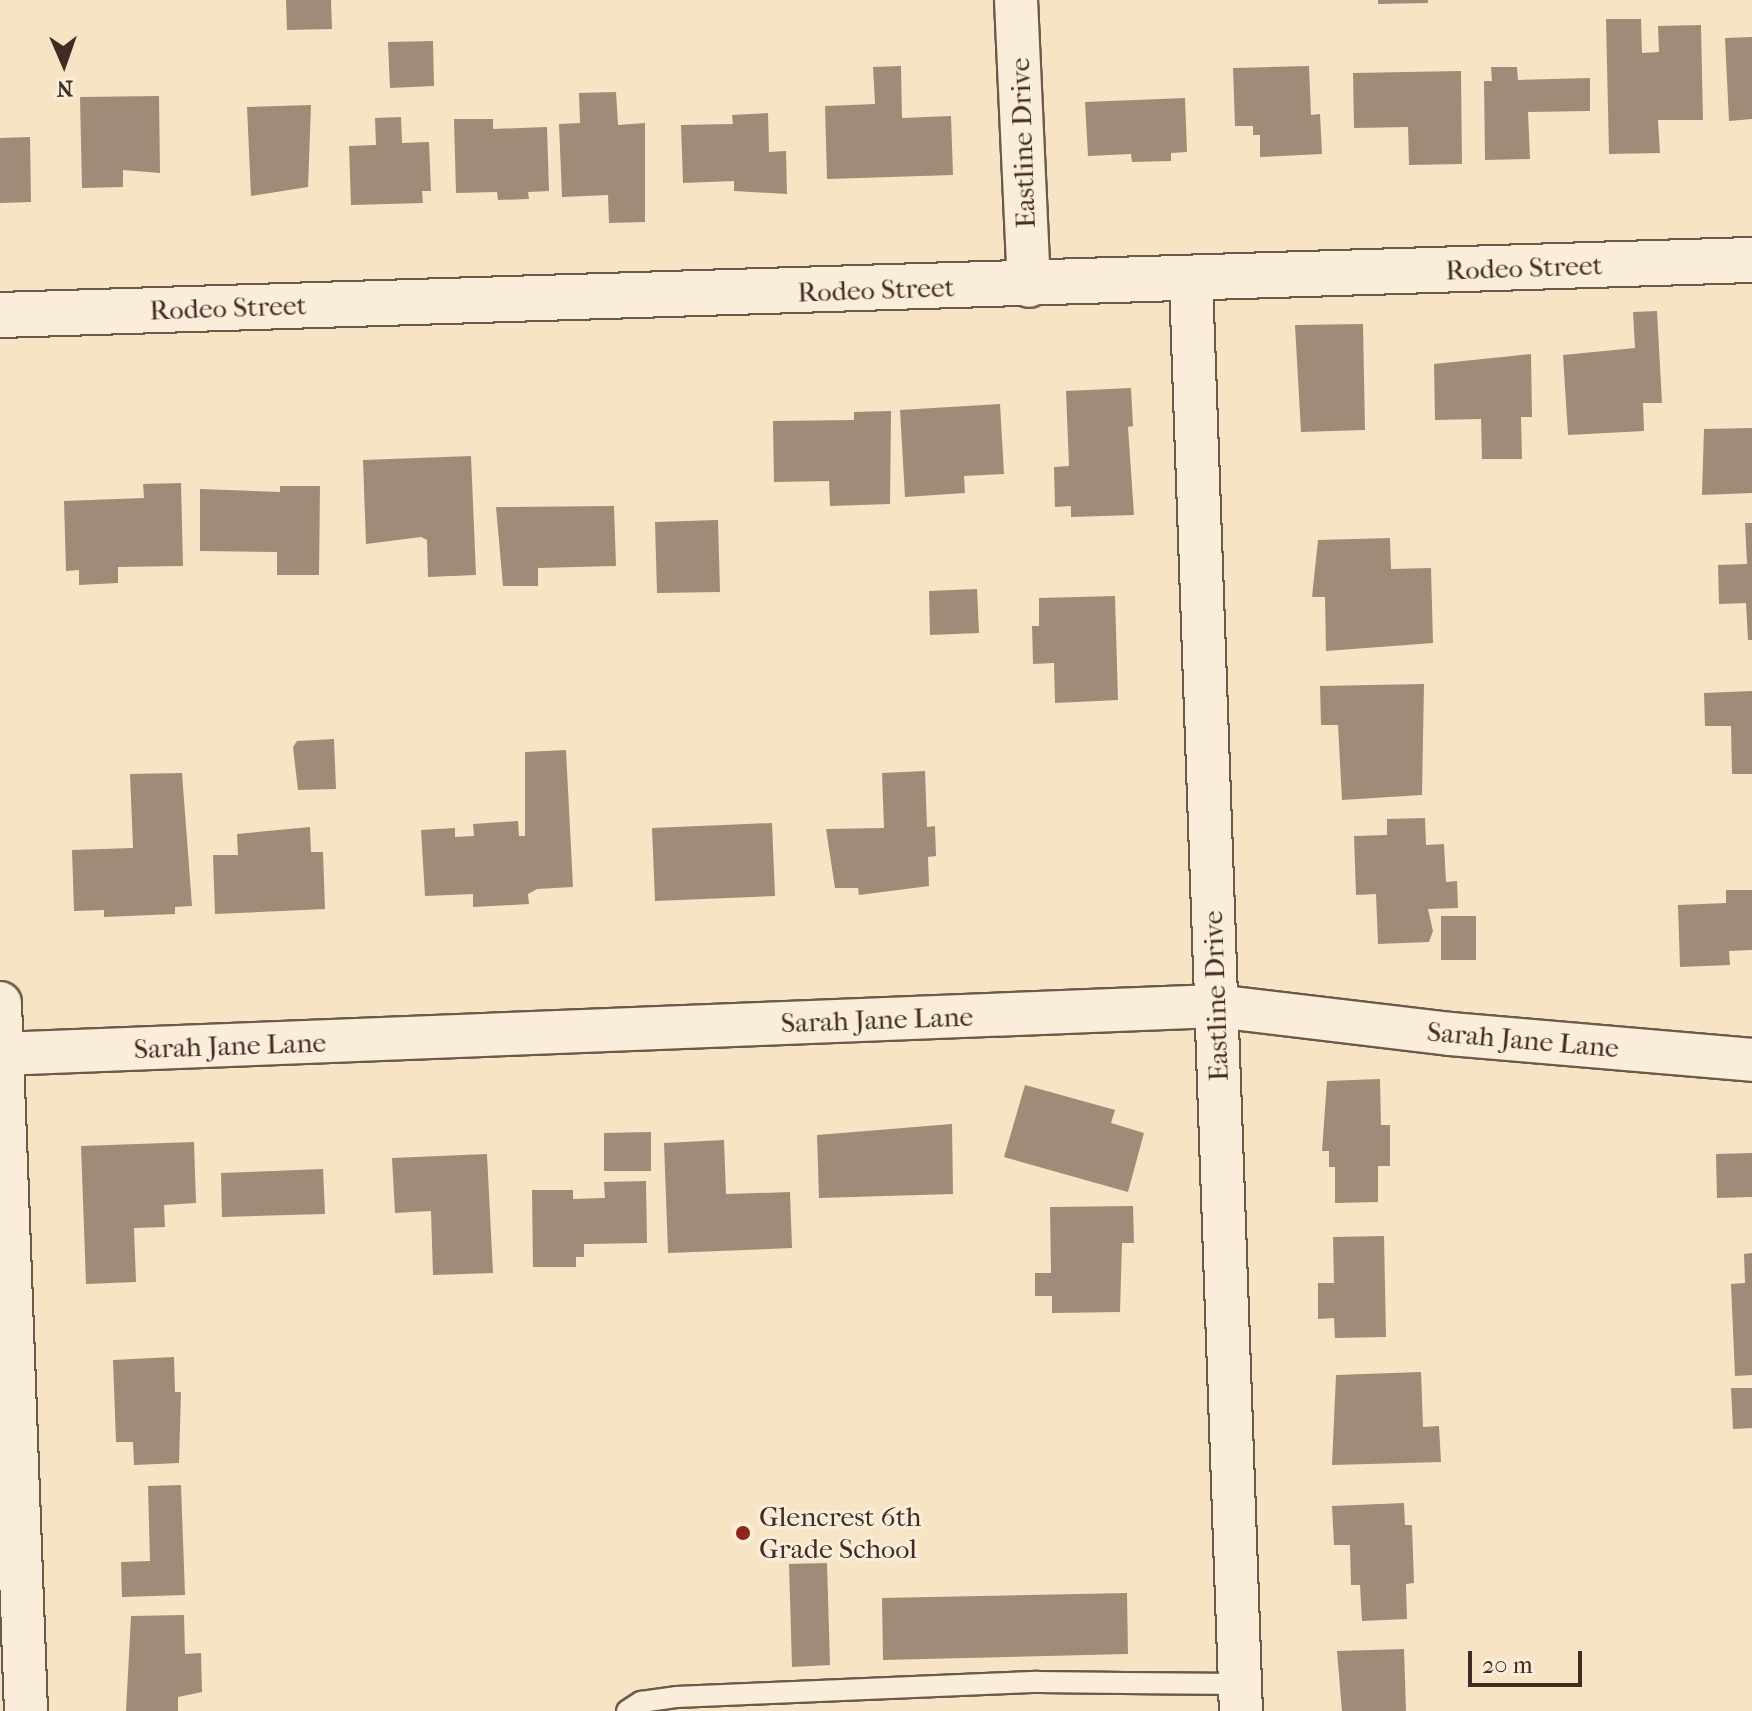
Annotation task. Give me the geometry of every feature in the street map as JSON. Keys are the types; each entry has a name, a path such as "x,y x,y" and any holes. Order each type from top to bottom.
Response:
{"street":[{"name":"Eastline Drive","path":"1016,0 1029,286"},
{"name":"Rodeo Street","path":"0,315 1191,281 1752,260"},
{"name":"Eastline Drive","path":"1191,281 1241,1698"},
{"path":"0,1003 12,1650 26,1711"},
{"name":"Sarah Jane Lane","path":"1,1054 1216,1006 1451,1034 1752,1060"}],"lane":[{"path":"627,1711 641,1702 676,1697 1038,1682 1241,1698"}],"building":[{"path":"286,0 331,0 332,29 287,30"},
{"path":"1378,0 1428,0 1428,3 1378,4"},
{"path":"1606,19 1641,19 1642,53 1659,52 1658,26 1701,25 1703,120 1658,120 1660,153 1609,154"},
{"path":"1752,37 1752,119 1729,121 1725,38"},
{"path":"433,41 434,86 390,88 388,42"},
{"path":"901,66 902,118 951,116 953,175 827,179 825,106 875,104 873,67"},
{"path":"1309,66 1311,115 1320,114 1322,154 1260,157 1260,135 1253,135 1253,126 1235,126 1233,68"},
{"path":"1491,67 1517,67 1518,80 1590,78 1590,111 1528,112 1530,159 1485,160 1484,81 1492,81"},
{"path":"1461,71 1462,164 1409,165 1408,127 1354,128 1353,73"},
{"path":"616,92 618,125 645,123 645,222 609,223 608,195 562,197 559,124 580,123 579,93"},
{"path":"159,96 160,173 123,170 123,187 82,188 80,97"},
{"path":"1185,98 1187,152 1171,153 1171,161 1132,162 1131,154 1088,156 1085,102"},
{"path":"311,105 308,187 251,196 247,107"},
{"path":"768,113 769,152 786,151 787,194 734,191 734,181 683,183 681,125 733,124 732,115"},
{"path":"401,117 402,143 429,142 431,191 422,191 423,203 351,205 349,146 376,145 375,118"},
{"path":"454,119 493,119 493,129 547,127 549,191 528,192 529,199 498,200 497,192 456,193"},
{"path":"30,137 31,202 0,203 0,138"},
{"path":"1657,311 1662,403 1643,403 1644,431 1568,435 1563,355 1635,348 1633,312"},
{"path":"1363,324 1365,430 1301,432 1295,325"},
{"path":"1531,354 1532,417 1521,417 1522,459 1482,459 1481,419 1435,420 1434,364"},
{"path":"1131,388 1133,426 1128,427 1134,515 1071,517 1071,506 1055,507 1054,467 1069,466 1066,391"},
{"path":"1000,404 1004,474 964,476 965,493 905,497 900,410"},
{"path":"891,411 890,504 830,506 829,481 774,482 773,421 854,420 854,412"},
{"path":"1752,428 1752,493 1702,495 1704,429"},
{"path":"471,456 476,575 428,577 427,540 421,537 366,544 363,460"},
{"path":"181,483 183,566 118,567 118,583 79,585 79,570 66,571 64,501 144,498 143,484"},
{"path":"280,486 320,486 319,575 277,575 277,552 200,551 200,489 280,492"},
{"path":"614,506 616,566 538,568 538,586 503,586 496,507"},
{"path":"718,520 720,592 657,593 655,522"},
{"path":"1745,523 1752,523 1752,640 1748,640 1746,603 1719,604 1718,565 1747,564"},
{"path":"1390,538 1391,569 1431,568 1433,643 1326,651 1325,597 1312,597 1318,540"},
{"path":"977,589 979,633 930,635 929,591"},
{"path":"1115,596 1118,700 1055,703 1054,663 1033,664 1032,626 1039,626 1039,598"},
{"path":"1424,684 1422,795 1342,800 1338,725 1321,725 1320,686"},
{"path":"1752,691 1752,774 1732,774 1731,726 1705,726 1704,693"},
{"path":"334,739 336,789 298,790 293,747 297,741"},
{"path":"566,750 573,887 537,889 528,894 529,904 473,907 473,894 425,896 421,830 455,828 455,837 474,836 473,824 518,821 519,836 525,836 525,752"},
{"path":"925,771 927,827 935,826 936,856 928,857 929,886 859,895 858,888 835,888 826,829 884,828 882,773"},
{"path":"182,773 192,906 175,907 175,914 104,917 104,910 74,911 72,850 133,848 130,774"},
{"path":"1425,818 1426,845 1444,844 1446,882 1457,881 1458,908 1428,909 1433,931 1429,942 1378,944 1376,894 1356,895 1354,836 1387,835 1387,819"},
{"path":"772,823 775,896 655,901 652,828"},
{"path":"310,827 311,852 323,852 325,909 215,914 213,855 238,855 237,834"},
{"path":"1726,890 1752,890 1752,950 1729,951 1730,965 1680,967 1678,905 1726,903"},
{"path":"1441,916 1476,916 1476,960 1441,960"},
{"path":"1380,1079 1381,1125 1390,1125 1390,1166 1378,1166 1378,1202 1335,1203 1335,1167 1329,1167 1329,1151 1322,1151 1327,1081"},
{"path":"1025,1085 1115,1110 1111,1123 1144,1133 1128,1192 1004,1157"},
{"path":"952,1124 953,1194 819,1198 817,1135"},
{"path":"651,1132 651,1171 604,1171 604,1133"},
{"path":"724,1140 726,1194 790,1192 792,1248 668,1253 664,1143"},
{"path":"194,1142 196,1203 164,1205 165,1227 134,1228 136,1282 86,1284 81,1146"},
{"path":"1752,1153 1752,1197 1717,1198 1716,1154"},
{"path":"487,1154 493,1273 433,1275 431,1211 395,1213 392,1158"},
{"path":"323,1169 325,1214 222,1217 221,1173"},
{"path":"646,1181 647,1243 584,1244 584,1257 576,1257 576,1267 533,1267 532,1190 573,1190 573,1199 605,1198 604,1182"},
{"path":"1133,1206 1134,1243 1122,1243 1120,1312 1052,1313 1052,1296 1035,1296 1035,1273 1051,1273 1050,1207"},
{"path":"1384,1236 1386,1337 1335,1338 1334,1318 1318,1319 1318,1283 1334,1283 1333,1237"},
{"path":"1752,1253 1752,1375 1735,1376 1731,1284 1745,1283 1744,1254"},
{"path":"174,1357 175,1392 181,1392 179,1463 134,1465 133,1442 116,1442 113,1360"},
{"path":"1421,1372 1423,1427 1439,1426 1441,1462 1332,1465 1336,1375"},
{"path":"1731,1388 1752,1388 1752,1428 1733,1429"},
{"path":"181,1485 185,1595 122,1597 121,1562 150,1561 148,1486"},
{"path":"1404,1503 1405,1525 1412,1525 1414,1583 1406,1584 1407,1619 1362,1621 1360,1585 1351,1585 1350,1545 1334,1545 1332,1506"},
{"path":"827,1563 830,1665 792,1667 789,1564"},
{"path":"1127,1593 1128,1654 883,1660 882,1598"},
{"path":"184,1615 185,1654 201,1653 202,1692 178,1697 178,1711 126,1711 131,1616"},
{"path":"1404,1649 1406,1711 1342,1711 1337,1651"}],"place":[{"name":"Glencrest 6th Grade School","path":"743,1533"}]}
